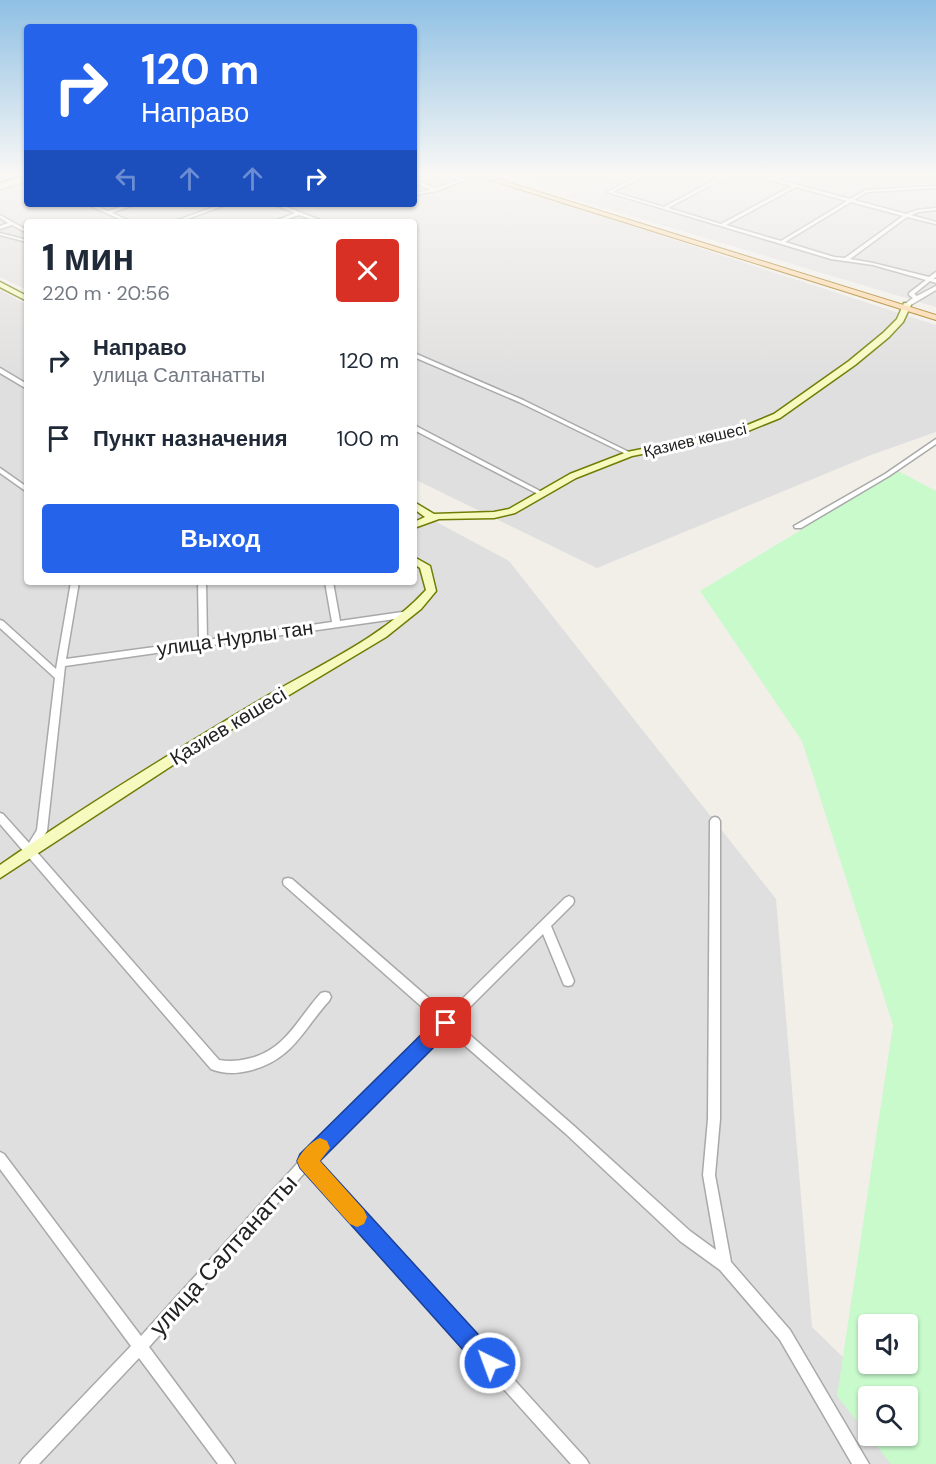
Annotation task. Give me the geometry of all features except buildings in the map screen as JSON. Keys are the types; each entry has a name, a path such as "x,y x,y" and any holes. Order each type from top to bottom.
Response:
{"main road":[{"path":"695,242 936,316"},
{"path":"700,242 906,307"}],"street":[{"path":"846,260 870,242"},
{"path":"781,243 833,258 873,264 936,281"},
{"path":"916,298 911,294 936,274"},
{"path":"1,286 24,298"},
{"path":"906,307 916,298 924,297 936,288"},
{"name":"Қазиев көшесі","path":"431,517 494,515 512,511 573,476 630,454 735,433 777,416 852,363 886,335 900,320 906,307"},
{"path":"417,356 521,401 630,454"},
{"path":"0,370 24,385"},
{"path":"417,429 540,493"},
{"path":"798,526 887,475 936,441"},
{"path":"926,448 936,454"},
{"path":"0,470 24,488"},
{"path":"417,507 431,517 417,524"},
{"name":"Қазиев көшесі","path":"0,872 98,804 353,651 409,614 431,591 425,566 417,562"},
{"path":"29,851 42,831 59,677 75,585"},
{"path":"202,585 203,643"},
{"path":"330,585 336,624"},
{"name":"улица Нурлы тан","path":"62,663 409,614"},
{"path":"0,623 59,677"},
{"path":"0,817 215,1065 227,1069 263,1062 277,1055 325,997"},
{"path":"715,821 714,1119 709,1162 725,1264"},
{"path":"288,882 570,1130 685,1236 725,1264 785,1335 861,1464"},
{"name":"улица Салтанатты","path":"28,1464 141,1346 307,1161 569,902"},
{"path":"545,926 568,981"},
{"path":"0,1158 226,1464"},
{"path":"307,1161 581,1464"}],"shaded area":[{"path":"0,242 24,242 24,289 0,277"},
{"path":"417,242 682,242 936,325 936,432 871,455 597,568 417,480"},
{"path":"720,242 936,242 936,307"},
{"path":"0,290 24,303 24,585 417,585 417,512 509,561 776,899 812,1327 873,1386 858,1386 858,1446 918,1446 936,1464 0,1464"}],"green space":[{"path":"898,471 936,491 936,1464 891,1464 877,1446 918,1446 918,1386 858,1386 858,1422 837,1396 893,1025 802,741 700,591"}],"slow traffic":[{"path":"320,1148 307,1161 357,1217"}],"route":[{"path":"446,1023 307,1161 490,1363"}]}
